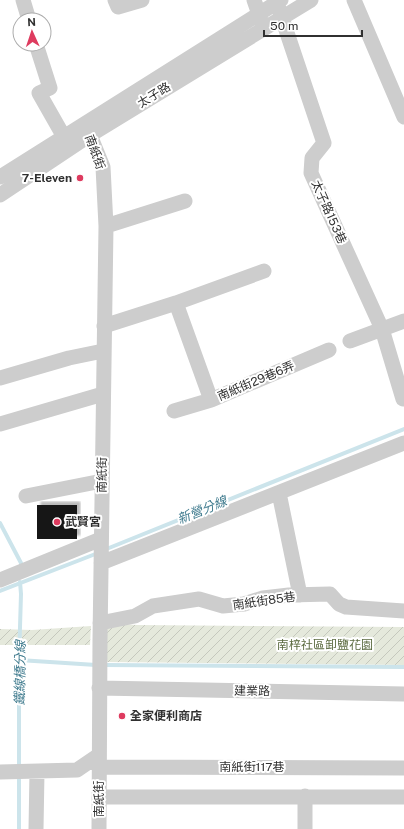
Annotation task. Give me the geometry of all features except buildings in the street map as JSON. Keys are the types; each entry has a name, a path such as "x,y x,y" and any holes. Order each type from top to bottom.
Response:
{"street":[{"path":"23,0 27,12"},
{"path":"115,0 118,7 142,0"},
{"path":"254,0 262,21"},
{"name":"太子路","path":"0,195 86,130 262,21 280,6 311,0"},
{"path":"354,0 404,117"},
{"name":"太子路153巷","path":"280,6 324,143 312,158 311,173 382,329 403,398"},
{"path":"39,52 50,88 39,93 64,137"},
{"name":"太子路","path":"0,177 64,137 86,130"},
{"name":"南紙街","path":"86,130 103,167 106,226 99,688 99,829"},
{"path":"106,226 185,201"},
{"path":"104,326 176,303 264,272"},
{"name":"南紙街29巷6弄","path":"176,303 211,400 329,350"},
{"path":"350,341 404,321"},
{"path":"0,378 69,358 103,351"},
{"path":"0,424 103,394"},
{"path":"174,411 211,400"},
{"path":"101,563 404,443"},
{"path":"26,496 102,481"},
{"path":"279,493 300,595"},
{"path":"5,577 101,538"},
{"name":"南紙街85巷","path":"100,623 135,616 153,606 199,599 223,606 244,604 263,598 300,595 330,594 339,604 346,607 404,611"},
{"name":"建業路","path":"99,688 404,694"},
{"path":"5,772 78,770 99,761"},
{"name":"南紙街117巷","path":"99,761 404,768"},
{"path":"36,829 37,772"},
{"path":"305,796 305,829"},
{"path":"99,797 404,796"}],"green space":[{"name":"南梓社區卸鹽花園","path":"107,623 137,625 404,627 404,665 104,662"},
{"path":"91,626 90,645 0,645 0,629 32,630"}],"waterway":[{"name":"新營分線","path":"104,550 404,429"},
{"name":"鐵線橋分線","path":"0,523 21,563 21,567"},
{"name":"新營分線","path":"0,591 98,553"},
{"name":"鐵線橋分線","path":"19,769 20,582"},
{"path":"19,660 96,665"},
{"path":"103,665 404,667"},
{"name":"鐵線橋分線","path":"19,775 19,829"}],"place":[{"name":"7-Eleven","path":"80,178"},
{"name":"武賢宮","path":"57,522"},
{"name":"全家便利商店","path":"122,716"}]}
